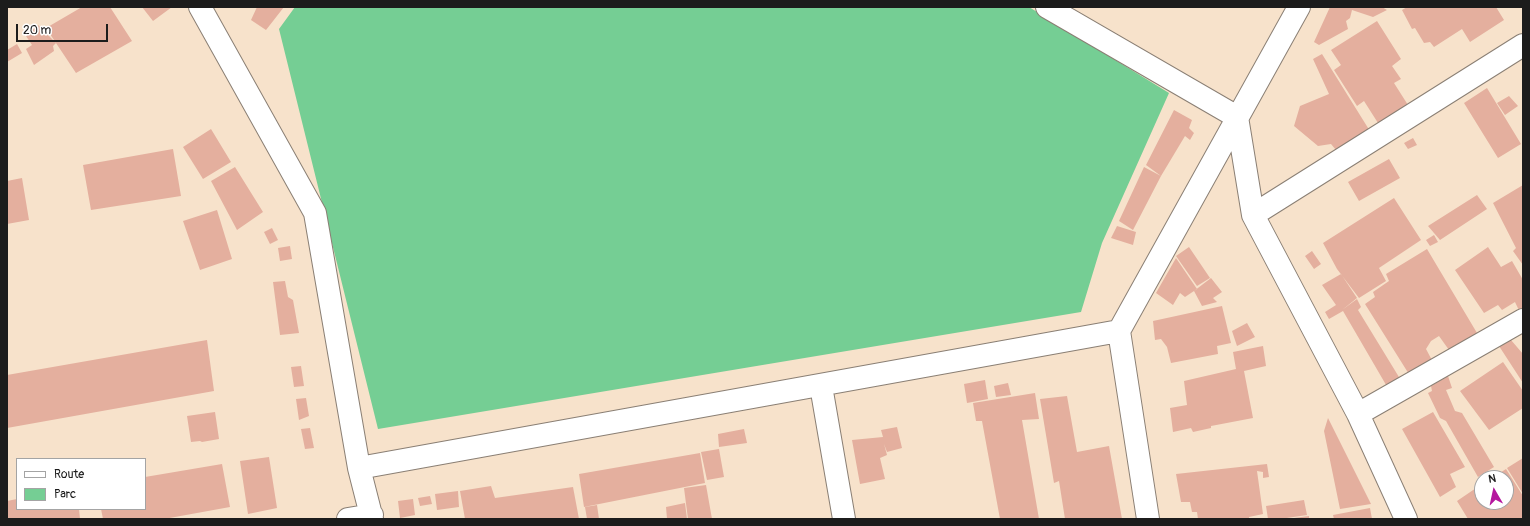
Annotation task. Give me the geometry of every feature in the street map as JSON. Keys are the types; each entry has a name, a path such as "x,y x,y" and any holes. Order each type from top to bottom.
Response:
{"street":[{"path":"200,7 315,214 359,468 372,517 348,519"},
{"path":"1047,7 1237,117"},
{"path":"1148,519 1119,331 1299,7"},
{"path":"1253,215 1523,45"},
{"path":"1237,117 1253,215 1358,414 1406,519"},
{"path":"1358,414 1523,320"},
{"path":"359,468 822,386 1119,331"},
{"path":"822,386 844,519"}],"green space":[{"path":"295,7 1029,7 1169,93 1102,243 1081,312 378,429 279,29"}],"building":[{"path":"82,7 110,7 132,41 76,73 46,28"},
{"path":"142,7 172,7 153,21"},
{"path":"257,7 284,7 266,30 251,20"},
{"path":"1330,7 1382,7 1387,10 1373,17 1352,10 1350,18 1346,21 1348,29 1319,45 1314,42"},
{"path":"1407,7 1496,7 1504,20 1470,42 1462,29 1434,47 1430,42 1424,43 1415,28 1412,29 1402,10"},
{"path":"1377,21 1401,59 1392,66 1401,79 1394,83 1408,105 1398,120 1378,123 1364,101 1357,106 1334,70 1341,65 1331,50"},
{"path":"38,25 56,43 53,46 54,51 34,65 26,49 32,45 26,36"},
{"path":"17,44 22,53 7,62 7,50"},
{"path":"1322,54 1373,136 1341,156 1331,144 1318,146 1294,126 1300,106 1329,94 1313,59"},
{"path":"1487,88 1521,144 1498,158 1464,103"},
{"path":"1509,96 1518,106 1505,115 1497,103"},
{"path":"1174,110 1192,120 1189,128 1194,133 1190,140 1185,136 1161,176 1146,165"},
{"path":"211,129 231,162 203,179 183,147"},
{"path":"1413,138 1417,145 1408,149 1404,143"},
{"path":"173,149 181,196 91,210 83,165"},
{"path":"1389,159 1400,178 1359,201 1348,182"},
{"path":"235,167 263,212 237,230 211,181"},
{"path":"1144,167 1161,176 1133,230 1119,221"},
{"path":"22,178 29,220 7,224 7,181"},
{"path":"1523,185 1523,265 1513,251 1516,248 1493,203"},
{"path":"1477,195 1487,209 1440,240 1428,226"},
{"path":"1394,198 1421,240 1379,268 1386,281 1359,298 1337,269 1323,243"},
{"path":"217,210 232,259 200,270 183,221"},
{"path":"1117,226 1136,232 1133,245 1111,238"},
{"path":"272,228 278,240 270,244 264,232"},
{"path":"1434,235 1438,242 1430,246 1426,240"},
{"path":"290,246 292,259 280,261 278,248"},
{"path":"1189,247 1210,278 1197,286 1176,256"},
{"path":"1488,247 1501,267 1512,261 1523,280 1523,319 1515,302 1502,310 1498,305 1484,313 1455,270"},
{"path":"1427,249 1477,333 1471,347 1454,357 1439,336 1431,341 1426,349 1434,364 1412,379 1365,304 1375,297 1373,292 1389,281 1386,274"},
{"path":"1312,251 1321,264 1314,269 1305,256"},
{"path":"1176,258 1197,289 1185,297 1180,293 1173,305 1156,293"},
{"path":"1341,274 1357,298 1342,310 1357,299 1361,307 1358,310 1402,382 1389,390 1343,311 1329,319 1325,312 1336,305 1322,285"},
{"path":"1211,278 1222,292 1213,298 1217,302 1202,306 1194,291"},
{"path":"285,281 288,297 293,300 299,333 280,335 273,282"},
{"path":"1222,306 1231,343 1217,346 1218,354 1171,363 1167,347 1161,339 1155,340 1153,321"},
{"path":"1247,323 1255,337 1237,346 1232,331"},
{"path":"207,340 214,391 7,428 7,375"},
{"path":"1511,340 1523,354 1523,383 1499,346"},
{"path":"1263,346 1266,366 1244,371 1253,418 1211,426 1211,428 1193,432 1191,428 1173,432 1170,408 1187,405 1184,381 1236,369 1233,352"},
{"path":"1503,362 1523,391 1523,408 1489,430 1460,391"},
{"path":"301,366 304,386 294,387 291,367"},
{"path":"1448,376 1452,388 1446,390 1455,411 1462,413 1494,467 1489,470 1474,470 1446,421 1440,418 1428,393 1432,391 1431,386"},
{"path":"985,380 988,399 967,403 964,384"},
{"path":"1008,383 1011,395 996,397 994,386"},
{"path":"1035,393 1039,419 1022,420 1039,519 1000,519 982,421 976,421 973,403"},
{"path":"1067,396 1077,452 1109,446 1122,519 1065,519 1059,481 1054,483 1040,399"},
{"path":"306,398 309,416 299,420 296,399"},
{"path":"215,412 219,439 191,442 187,416"},
{"path":"1433,412 1465,467 1450,474 1456,487 1440,497 1402,429"},
{"path":"1328,418 1371,504 1340,509 1324,431"},
{"path":"897,427 902,448 887,452 884,444 887,455 880,458 885,479 860,484 852,440 883,437 881,430"},
{"path":"310,428 314,448 305,449 301,429"},
{"path":"744,429 747,443 719,447 718,434"},
{"path":"719,449 724,477 707,480 701,452"},
{"path":"700,453 705,483 584,507 579,474"},
{"path":"269,457 277,508 248,514 240,461"},
{"path":"1523,458 1523,494 1514,479 1514,470 1508,470 1507,468"},
{"path":"222,464 230,507 164,519 103,519 101,510 146,510 146,477"},
{"path":"1267,464 1269,477 1263,478 1263,472 1257,471 1263,514 1249,517 1249,519 1198,519 1197,512 1192,512 1190,502 1181,502 1176,474"},
{"path":"1514,482 1523,496 1523,519 1468,519 1457,501 1474,489 1474,510 1514,510"},
{"path":"706,485 712,519 688,519 684,488"},
{"path":"491,486 495,498 573,487 579,519 465,519 460,491"},
{"path":"458,491 459,507 437,510 435,494"},
{"path":"430,496 432,504 420,506 418,498"},
{"path":"16,499 16,510 79,510 80,519 7,519 7,501"},
{"path":"413,499 415,515 400,518 398,501"},
{"path":"1304,500 1307,515 1280,519 1268,519 1266,506"},
{"path":"685,503 687,519 667,519 666,507"},
{"path":"597,505 599,519 587,519 585,507"},
{"path":"1370,508 1372,519 1334,519 1333,515"},
{"path":"1309,516 1309,519 1294,519 1294,518"}]}
